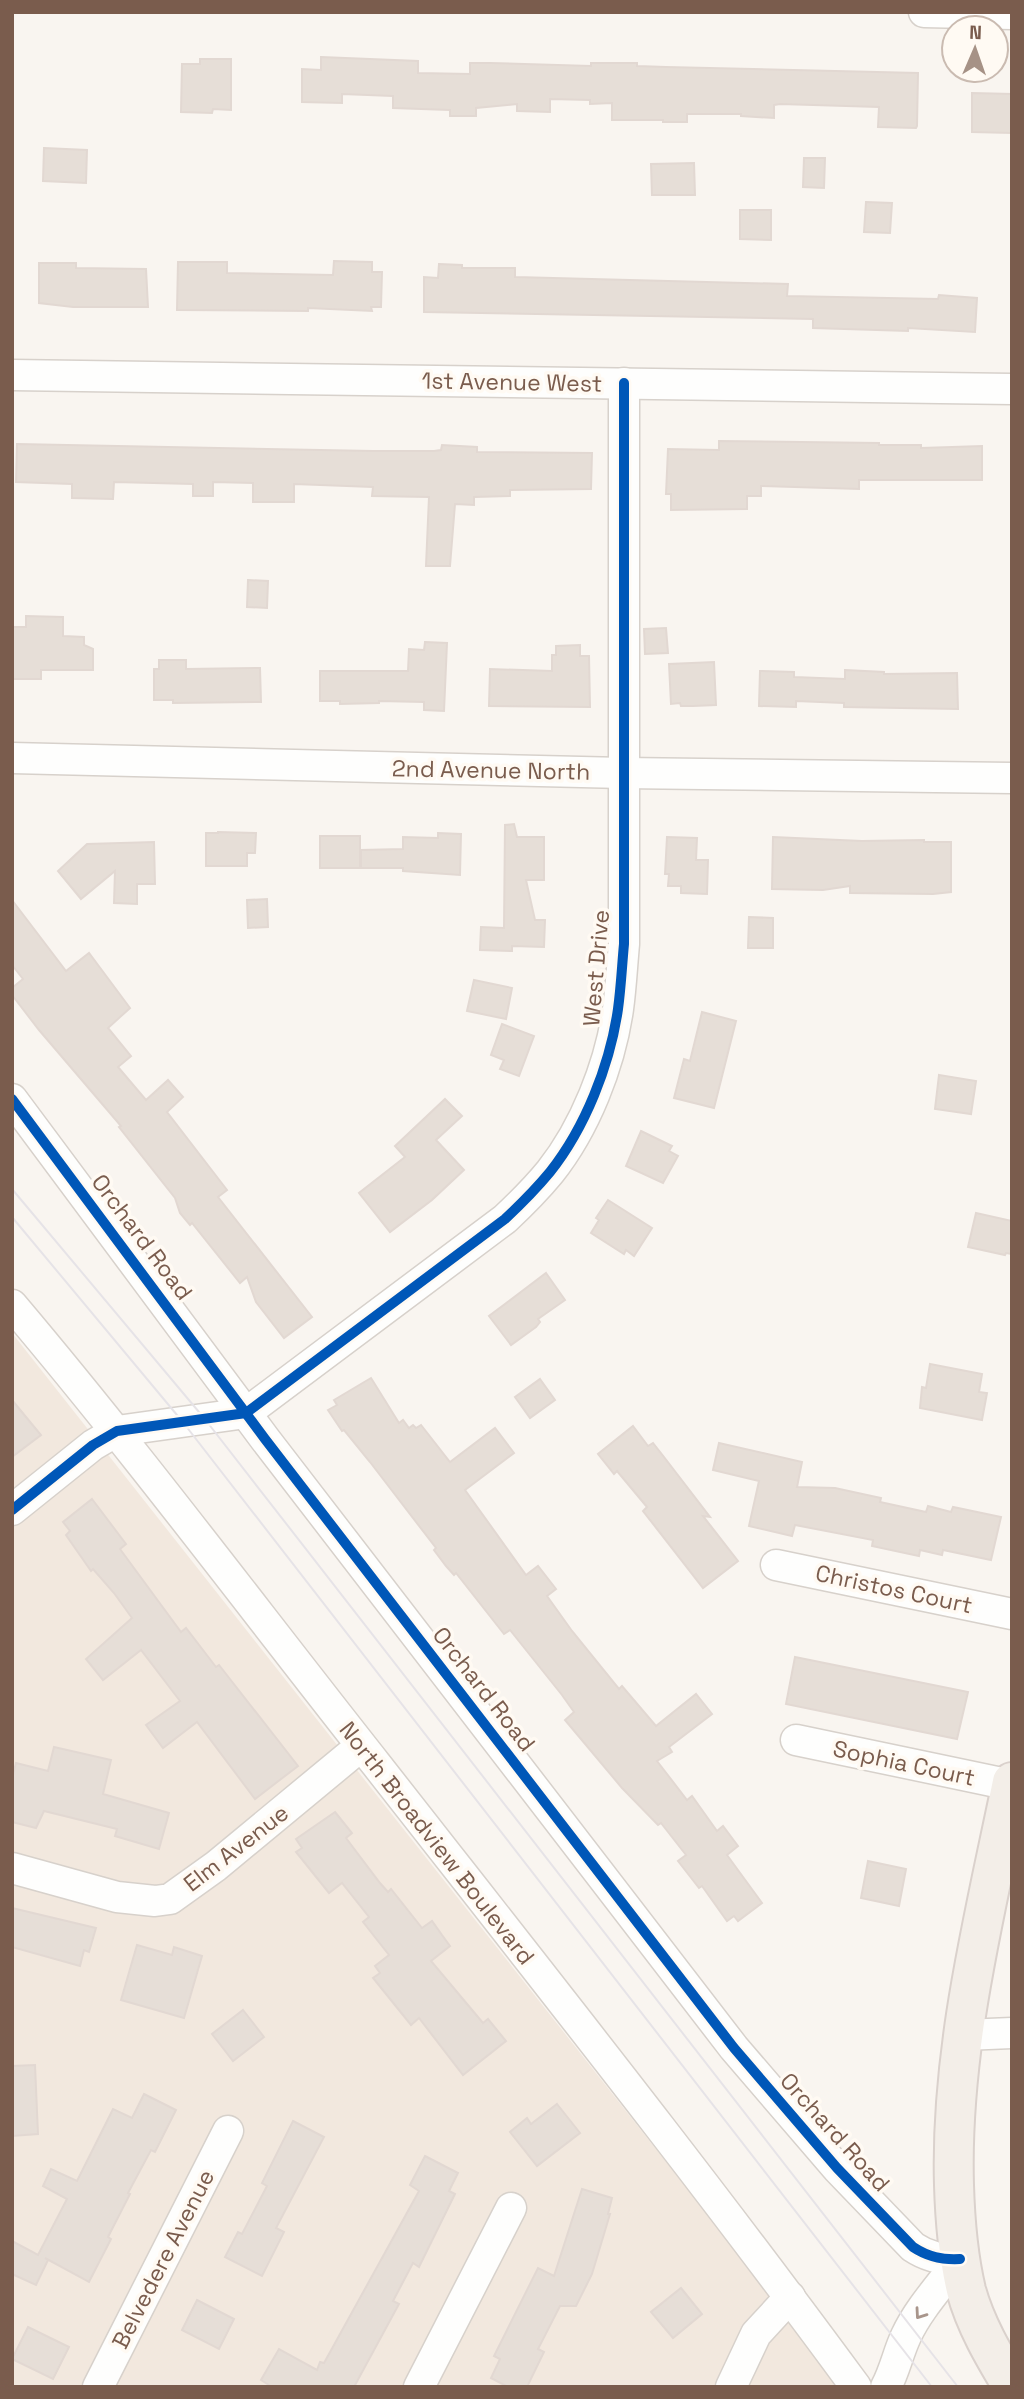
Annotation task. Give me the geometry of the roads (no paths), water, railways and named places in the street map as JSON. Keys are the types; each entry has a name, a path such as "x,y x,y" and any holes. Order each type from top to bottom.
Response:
{"main road":[{"path":"1011,1783 1006,1835 964,2035 956,2098 954,2152 960,2259 973,2312 1002,2347 1012,2386"}],"street":[{"path":"924,12 1012,14"},
{"name":"1st Avenue West","path":"12,375 1012,389"},
{"name":"West Drive","path":"117,1430 246,1413 505,1219 531,1195 552,1170 592,1099 617,1011 624,944 624,383"},
{"name":"2nd Avenue North","path":"12,758 623,773 1012,778"},
{"name":"Orchard Road","path":"12,1099 246,1413 686,1986 788,2112 913,2247 938,2258 960,2259"},
{"name":"North Broadview Boulevard","path":"12,1305 117,1430 695,2171 856,2387"},
{"path":"12,1510 93,1445 117,1430"},
{"name":"Christos Court","path":"776,1565 1012,1614"},
{"name":"Sophia Court","path":"796,1741 1011,1783"},
{"name":"Elm Avenue","path":"12,1868 117,1897 155,1902 170,1899 216,1866 361,1746"},
{"path":"964,2035 1012,2033"},
{"name":"Belvedere Avenue","path":"98,2387 228,2132"},
{"path":"419,2387 511,2208"},
{"path":"886,2387 906,2335 960,2259"},
{"path":"730,2387 756,2334 790,2297"}],"tram line":[{"path":"12,1189 204,1418 958,2387"},
{"path":"12,1217 182,1421 932,2387"}]}
